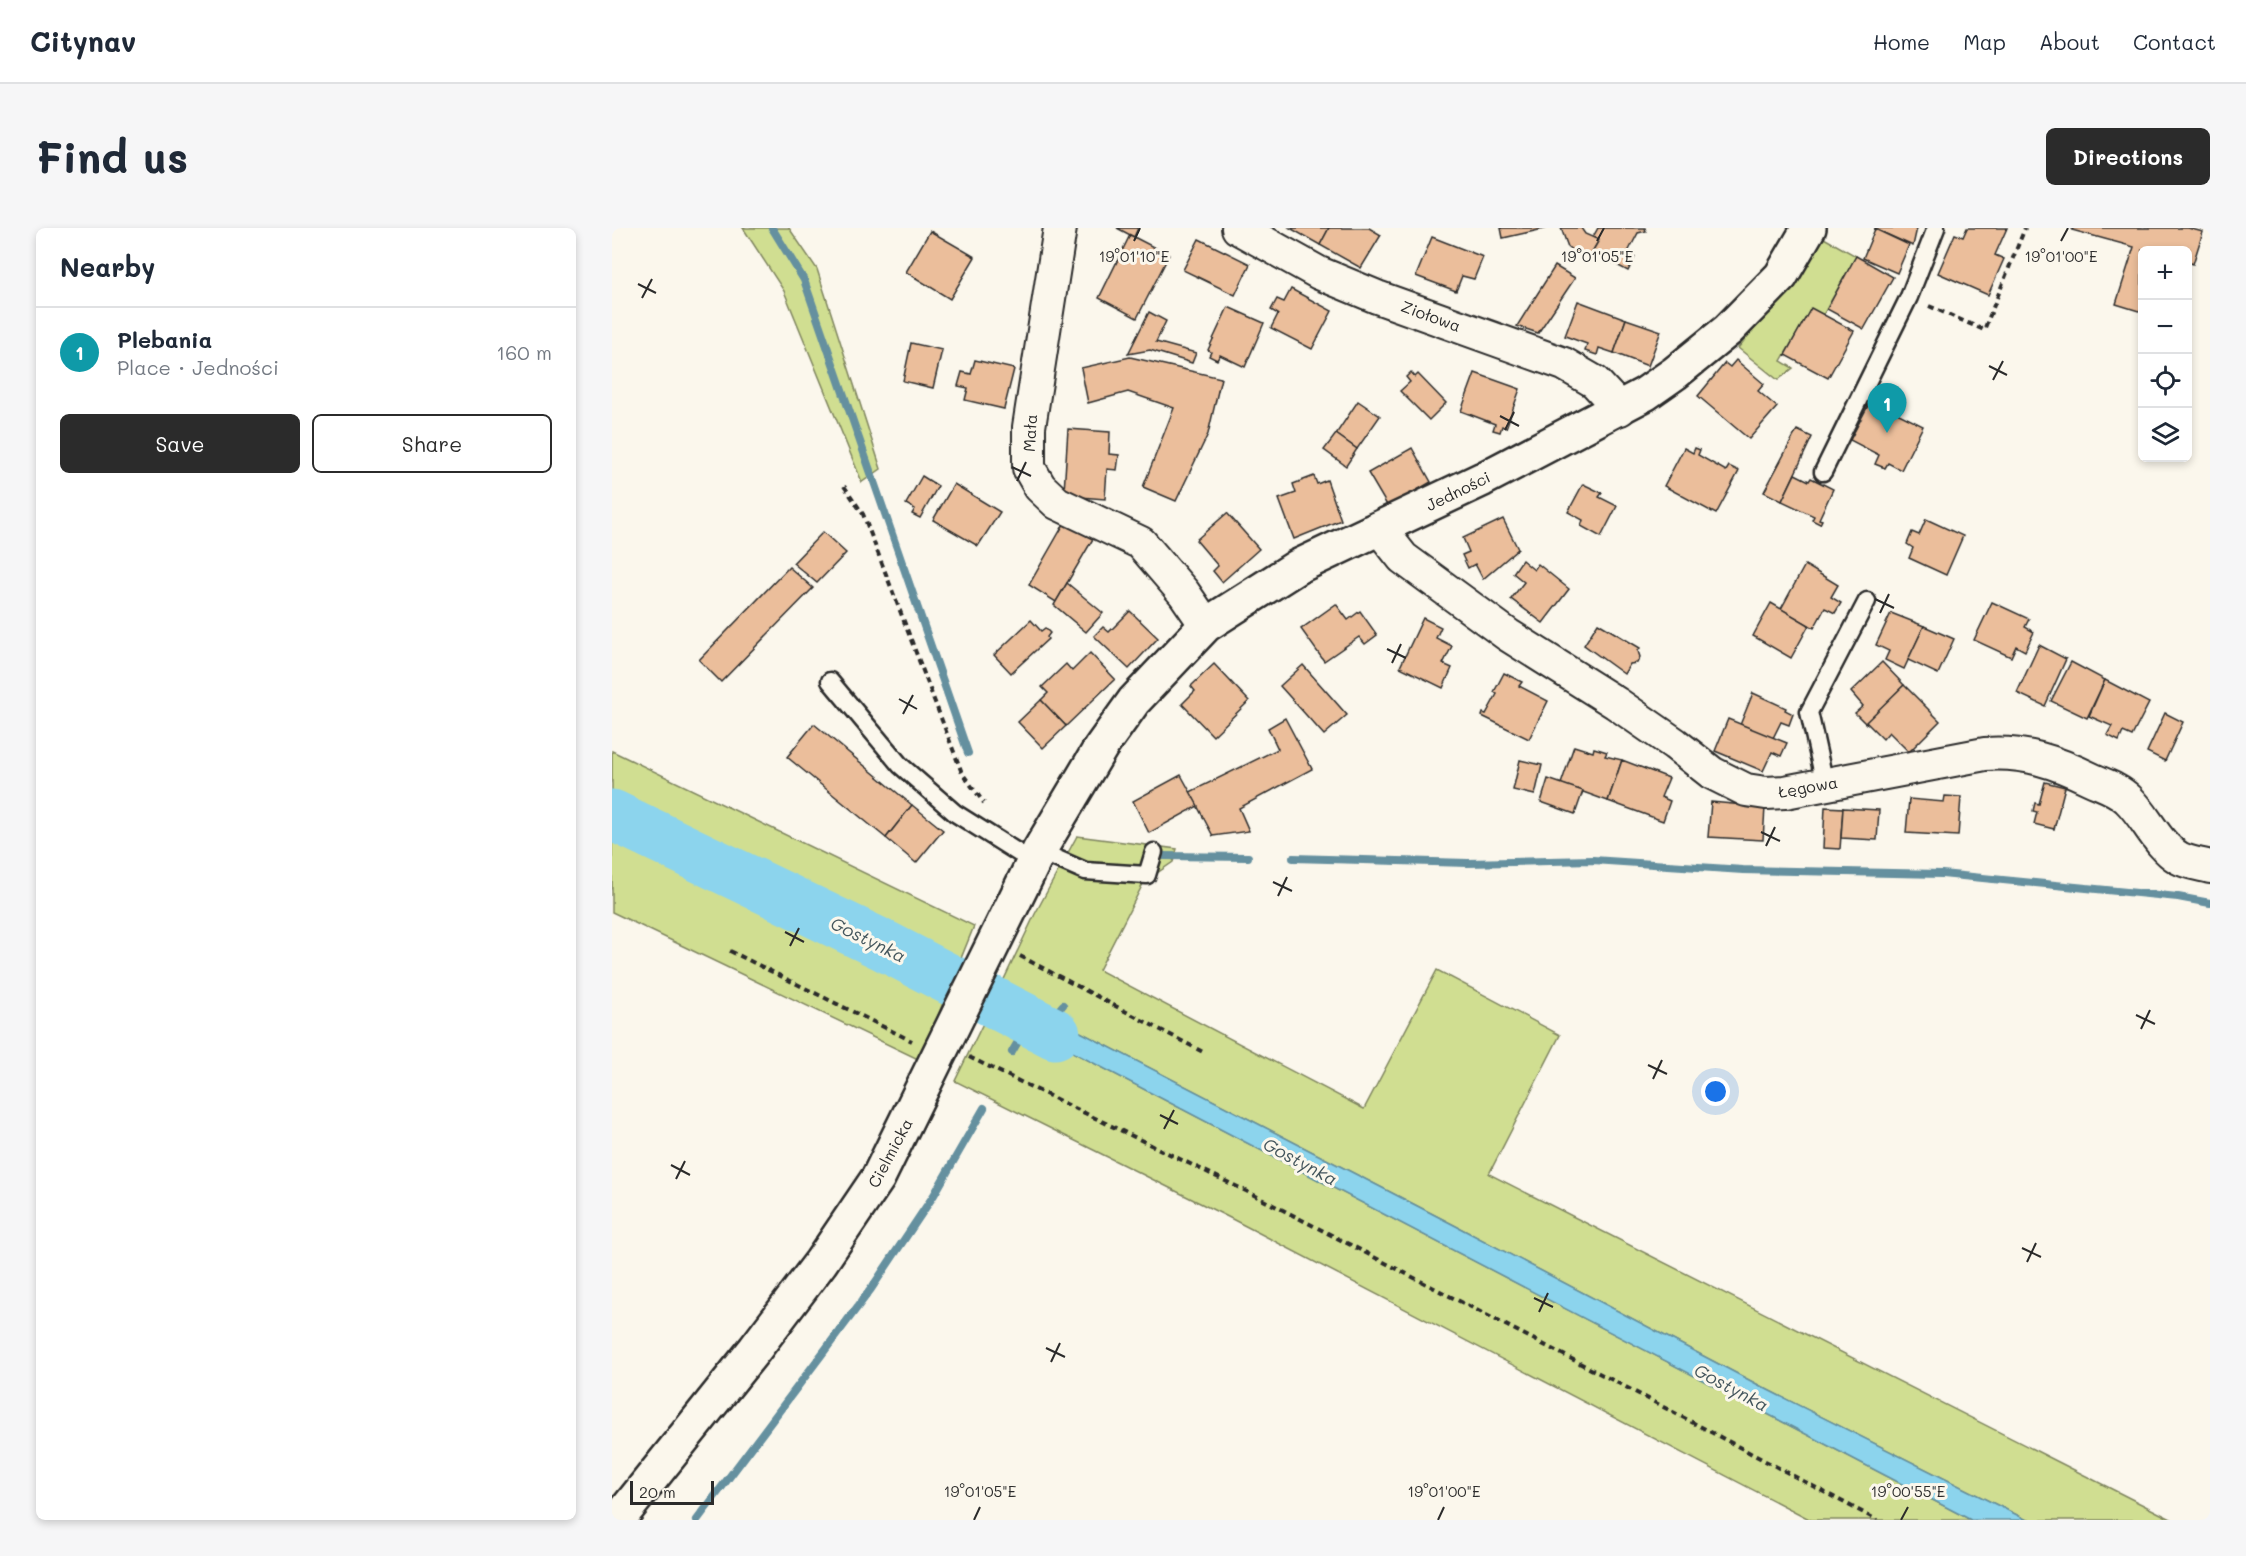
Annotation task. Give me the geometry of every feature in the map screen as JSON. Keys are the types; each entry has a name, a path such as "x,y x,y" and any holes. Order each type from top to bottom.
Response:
{"street":[{"name":"Mała","path":"1060,228 1029,427 1029,468 1040,487 1057,502 1141,543 1184,592 1206,625"},
{"name":"Ziołowa","path":"1238,228 1319,273 1564,364 1595,382 1620,409"},
{"name":"Jedności","path":"1101,747 1134,700 1206,625 1297,567 1380,529 1620,409 1675,373 1728,330 1781,276 1809,228"},
{"name":"Łęgowa","path":"1380,529 1403,558 1508,635 1616,703 1720,778 1746,790 1766,793 1785,792 1985,754 2029,755 2057,764 2120,793 2133,804 2173,853 2184,860 2210,867"},
{"name":"Cielmicka","path":"618,1520 755,1349 821,1262 878,1178 1036,857 1101,747"}],"lane":[{"path":"1822,472 1909,297 1936,228"},
{"path":"1825,784 1809,712 1867,601"},
{"path":"830,681 900,765 955,813 1036,857 1085,871 1148,875 1154,852"}],"path":[{"path":"1909,297 1984,330 2025,228"},
{"path":"844,486 863,514 962,773 990,810"},
{"path":"730,951 946,1042"},
{"path":"1022,957 1203,1052"},
{"path":"983,1062 1246,1191 1610,1378 1877,1520"}],"green space":[{"path":"743,228 789,228 817,269 881,469 862,482 784,291"},
{"path":"1822,237 1856,256 1823,315 1811,309 1781,361 1793,368 1778,380 1738,348 1796,278"},
{"path":"612,751 974,926 920,1060 612,912"},
{"path":"1077,836 1177,849 1173,862 1144,882 1099,970 1364,1109 1437,970 1560,1035 1489,1174 2173,1520 2027,1520 1768,1390 999,990 1035,914"},
{"path":"990,1009 1971,1520 1811,1520 1230,1218 955,1081"}],"water":[{"path":"999,990 1768,1390 2027,1520 1971,1520 990,1009"}],"building":[{"path":"1117,228 1138,228 1134,237"},
{"path":"1290,228 1329,228 1320,245"},
{"path":"1329,228 1369,228 1381,235 1361,268 1320,245"},
{"path":"1501,228 1548,228 1503,238"},
{"path":"1561,228 1581,228 1585,234 1599,240 1587,261 1568,247"},
{"path":"1598,228 1645,228 1646,231 1638,233 1627,254 1635,257 1628,271 1592,252 1599,240 1593,237"},
{"path":"1917,228 1913,246 1875,229"},
{"path":"1967,228 2007,228 1995,255 2004,259 1988,295 1938,273 1955,234 1963,237"},
{"path":"2073,228 2188,228 2203,232 2193,264 2192,246 2138,246 2138,311 2116,304 2134,247 2072,230"},
{"path":"1875,229 1909,245 1897,273 1863,258"},
{"path":"930,231 975,257 950,299 906,272"},
{"path":"1130,235 1169,255 1137,318 1099,298"},
{"path":"1432,237 1483,257 1474,279 1462,276 1456,291 1416,276"},
{"path":"1199,239 1250,264 1235,295 1183,270"},
{"path":"1856,256 1893,277 1864,329 1827,309"},
{"path":"1555,266 1575,278 1538,333 1517,326"},
{"path":"1291,289 1332,311 1312,349 1271,328 1278,314 1271,310 1277,299 1284,302"},
{"path":"1578,301 1626,319 1614,353 1599,348 1597,355 1585,351 1587,344 1565,336"},
{"path":"1228,307 1264,323 1245,367 1220,355 1217,360 1209,356 1211,352 1208,350"},
{"path":"1811,308 1854,331 1828,378 1785,355"},
{"path":"1149,312 1166,321 1156,342 1196,353 1192,363 1150,350 1128,354"},
{"path":"1626,319 1661,331 1648,366 1614,353"},
{"path":"911,343 942,350 933,388 903,381"},
{"path":"1130,357 1221,378 1208,434 1176,501 1143,487 1174,408 1128,392 1088,403 1081,368"},
{"path":"975,360 1014,369 1004,409 965,400 968,388 958,386 962,372 971,374"},
{"path":"1736,360 1764,384 1758,391 1777,407 1749,439 1698,396 1725,363 1730,367"},
{"path":"1411,372 1415,377 1418,374 1446,403 1429,420 1400,391 1410,382 1406,377"},
{"path":"1475,373 1520,389 1506,428 1502,426 1500,432 1493,430 1495,424 1461,411"},
{"path":"1871,400 1923,426 1901,470 1888,463 1885,468 1875,464 1879,455 1850,440"},
{"path":"1358,401 1380,416 1357,449 1336,434"},
{"path":"1068,429 1110,432 1109,454 1119,455 1117,470 1107,469 1105,499 1068,496 1064,492"},
{"path":"1797,430 1812,437 1782,501 1764,492"},
{"path":"1336,434 1357,449 1346,466 1324,450"},
{"path":"1412,448 1431,482 1388,507 1368,473"},
{"path":"1684,448 1693,453 1695,448 1700,450 1698,455 1726,471 1729,466 1739,471 1716,514 1664,486"},
{"path":"1795,474 1809,481 1811,478 1833,489 1819,519 1822,520 1820,524 1812,520 1814,516 1782,501"},
{"path":"922,476 938,486 920,518 912,514 915,509 906,504"},
{"path":"1314,476 1317,484 1327,480 1341,520 1294,539 1279,499 1296,493 1293,484"},
{"path":"954,484 1000,512 978,546 933,520"},
{"path":"1583,484 1602,493 1599,497 1617,506 1601,537 1581,526 1583,520 1568,512"},
{"path":"1227,513 1259,549 1222,582 1213,571 1218,566 1196,540"},
{"path":"1068,517 1097,532 1056,602 1029,585"},
{"path":"1503,519 1518,549 1483,579 1475,564 1468,568 1462,555 1469,552 1463,538"},
{"path":"1926,519 1963,536 1946,575 1909,558 1913,548 1907,544 1912,532 1919,535"},
{"path":"823,532 846,553 817,583 793,563"},
{"path":"1522,560 1534,570 1538,564 1569,589 1543,623 1511,599 1524,582 1513,573"},
{"path":"1805,565 1838,585 1831,597 1841,603 1835,613 1825,608 1814,628 1781,609"},
{"path":"789,567 813,588 721,682 699,660"},
{"path":"1067,583 1103,613 1086,632 1054,605"},
{"path":"1992,602 2029,619 2025,627 2034,632 2025,651 2016,646 2011,657 1974,640"},
{"path":"1771,603 1809,625 1791,658 1753,636"},
{"path":"1336,604 1348,620 1360,611 1377,635 1365,644 1359,637 1324,661 1301,629"},
{"path":"1130,611 1158,638 1129,669 1094,636 1103,627 1109,632"},
{"path":"1891,613 1924,626 1904,669 1885,660 1889,651 1876,645"},
{"path":"1423,618 1441,627 1436,638 1452,646 1443,664 1452,668 1443,688 1400,667"},
{"path":"1031,620 1041,631 1045,628 1050,633 1048,639 1011,673 994,655"},
{"path":"1598,623 1640,648 1637,663 1630,664 1624,674 1584,645"},
{"path":"1924,626 1954,639 1938,674 1908,660"},
{"path":"2039,645 2066,659 2045,706 2017,693"},
{"path":"1090,653 1115,679 1066,726 1041,700 1048,693 1042,687 1066,664 1072,671"},
{"path":"1882,662 1904,685 1866,724 1855,713 1863,706 1851,692"},
{"path":"2071,662 2105,680 2087,718 2051,701"},
{"path":"1214,664 1249,701 1213,736 1182,704 1195,691 1191,686"},
{"path":"1303,665 1347,715 1324,735 1280,686"},
{"path":"1504,673 1522,682 1519,686 1548,701 1529,739 1482,716 1483,713 1486,714 1497,694 1494,692"},
{"path":"2105,680 2149,703 2132,736 2123,732 2119,741 2107,735 2112,726 2089,716"},
{"path":"1904,685 1940,721 1909,752 1889,732 1883,739 1866,722"},
{"path":"1753,693 1786,708 1785,710 1793,714 1789,725 1781,722 1773,738 1740,725"},
{"path":"1041,700 1066,726 1043,748 1018,722"},
{"path":"2165,713 2183,722 2165,761 2147,752"},
{"path":"1285,718 1312,769 1239,808 1249,831 1213,836 1190,792 1278,749 1268,728"},
{"path":"1728,719 1787,743 1781,756 1772,752 1763,771 1715,751"},
{"path":"814,724 912,805 886,838 787,757"},
{"path":"1574,746 1593,752 1594,748 1607,752 1605,756 1622,760 1608,801 1561,784"},
{"path":"1520,760 1542,765 1535,795 1513,790"},
{"path":"1622,760 1669,778 1661,797 1670,801 1663,821 1608,801"},
{"path":"1181,775 1198,806 1149,833 1133,801"},
{"path":"1548,779 1583,791 1575,814 1541,802"},
{"path":"2045,782 2065,787 2054,829 2034,824 2037,812 2033,811 2035,803 2039,804"},
{"path":"1945,796 1961,797 1958,836 1906,833 1909,799 1944,802"},
{"path":"1711,802 1765,807 1763,840 1708,837"},
{"path":"912,805 943,830 916,863 886,838"},
{"path":"1825,807 1843,808 1840,849 1823,848"},
{"path":"1843,808 1879,810 1877,840 1841,838"}],"waterway":[{"path":"772,228 804,280 968,753"},
{"name":"Gostynka","path":"612,815 885,946 1055,1034"},
{"path":"1164,856 1248,857"},
{"path":"1293,858 1468,863 1593,860 1743,870 1942,874 2178,897 2210,903"},
{"path":"1046,1025 1063,1005"},
{"path":"1012,1052 1030,1021"},
{"path":"697,1520 871,1289 934,1195 984,1108"}],"place":[{"name":"Plebania","path":"1887,433"}]}
